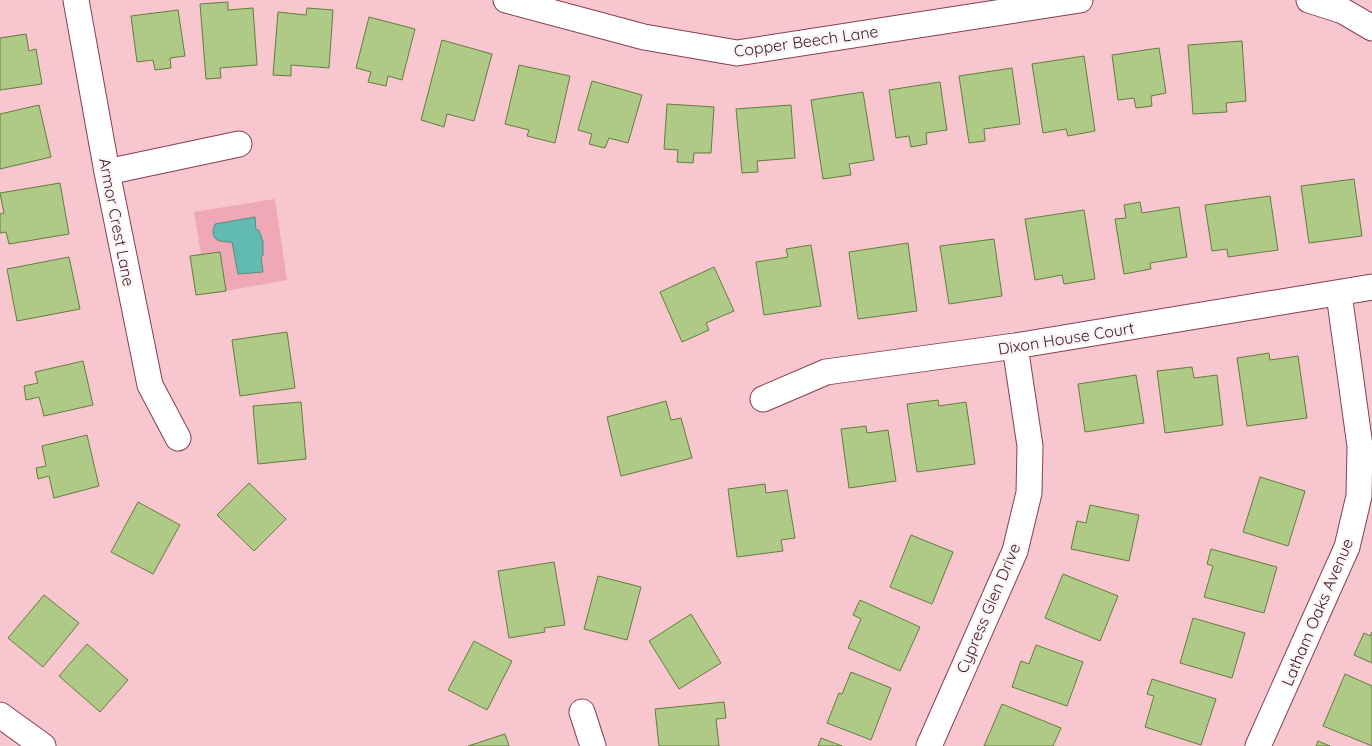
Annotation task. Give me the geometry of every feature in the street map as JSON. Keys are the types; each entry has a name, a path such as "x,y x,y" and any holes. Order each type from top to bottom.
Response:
{"street":[{"name":"Armor Crest Lane","path":"76,0 107,172 150,385 178,438"},
{"name":"Copper Beech Lane","path":"506,0 644,37 737,53 1080,0"},
{"path":"1309,0 1343,11 1372,28"},
{"path":"107,172 239,144"},
{"name":"Dixon House Court","path":"763,399 826,372 1015,346 1339,294 1372,287"},
{"name":"Latham Oaks Avenue","path":"1258,746 1347,547 1360,496 1360,446 1339,294"},
{"name":"Cypress Glen Drive","path":"929,746 1015,551 1029,493 1030,446 1015,346"},
{"path":"582,712 593,746"},
{"path":"0,715 43,746"}],"shaded area":[{"path":"275,199 287,280 226,291 220,252 201,254 194,212"}],"water":[{"path":"255,217 256,230 259,230 263,242 263,255 261,257 263,272 238,274 232,242 216,239 213,229 215,224"}],"building":[{"path":"228,2 228,10 253,8 257,65 220,68 221,78 206,79 200,4"},
{"path":"307,8 333,10 329,68 291,65 291,76 273,75 278,12 306,15"},
{"path":"178,10 185,56 170,58 171,68 155,70 153,60 137,62 131,16"},
{"path":"369,17 415,29 402,80 388,76 386,86 368,82 371,72 356,68"},
{"path":"26,34 29,51 36,49 42,84 0,90 0,38"},
{"path":"442,40 492,54 474,121 447,114 444,127 421,120"},
{"path":"1242,41 1246,101 1226,103 1227,112 1193,114 1188,45"},
{"path":"1159,48 1166,93 1151,96 1152,106 1136,108 1134,98 1118,100 1112,55"},
{"path":"1084,56 1095,131 1068,136 1066,129 1043,133 1032,64"},
{"path":"519,65 570,76 555,143 527,136 529,130 505,124"},
{"path":"1012,68 1020,124 984,129 985,141 969,143 959,76"},
{"path":"592,81 642,95 628,143 609,138 605,148 589,144 592,134 578,130"},
{"path":"940,82 947,130 926,133 927,144 911,147 909,136 896,138 889,90"},
{"path":"863,92 874,160 849,164 851,175 823,179 811,100"},
{"path":"667,104 714,107 711,153 694,153 693,163 677,162 678,150 664,149"},
{"path":"39,105 51,157 0,169 0,114"},
{"path":"791,105 795,158 757,161 758,172 742,173 736,109"},
{"path":"1354,179 1362,236 1309,243 1301,186"},
{"path":"60,183 69,234 9,244 6,232 0,233 0,214 4,213 0,193"},
{"path":"1270,196 1278,250 1228,257 1227,249 1212,251 1205,205"},
{"path":"1140,202 1142,213 1179,207 1187,257 1150,263 1151,269 1124,274 1115,219 1126,218 1124,205"},
{"path":"1084,210 1095,279 1064,284 1062,275 1035,280 1025,219"},
{"path":"994,239 1002,296 949,304 940,246"},
{"path":"908,243 917,311 858,319 849,252"},
{"path":"811,245 821,306 764,315 756,262 788,257 786,249"},
{"path":"220,252 226,291 196,295 190,256"},
{"path":"69,257 80,309 17,321 7,269"},
{"path":"714,267 734,311 706,323 709,330 682,342 660,292"},
{"path":"287,332 295,388 240,396 232,340"},
{"path":"1269,353 1270,360 1298,356 1307,418 1247,426 1237,358"},
{"path":"83,361 93,405 44,416 39,397 26,400 24,386 38,383 35,372"},
{"path":"1192,367 1194,378 1217,375 1223,425 1165,433 1157,371"},
{"path":"1136,375 1144,423 1085,432 1078,384"},
{"path":"938,400 939,406 966,402 975,464 917,472 907,404"},
{"path":"666,401 671,420 681,418 692,458 621,476 607,417"},
{"path":"301,402 306,459 258,464 253,406"},
{"path":"866,426 867,433 888,430 896,481 849,488 841,429"},
{"path":"87,435 99,486 54,498 49,476 38,479 36,468 46,466 42,446"},
{"path":"1260,477 1305,491 1288,546 1243,532"},
{"path":"249,483 286,519 254,551 217,515"},
{"path":"765,484 766,493 787,490 795,538 781,540 783,551 737,557 728,489"},
{"path":"138,502 180,525 153,574 111,552"},
{"path":"1090,505 1139,515 1129,561 1071,549 1077,521 1086,523"},
{"path":"911,535 953,552 932,604 890,587"},
{"path":"1211,549 1277,567 1264,613 1204,597 1213,566 1207,564"},
{"path":"554,562 565,625 544,628 545,632 509,638 498,571"},
{"path":"1063,574 1118,596 1100,641 1045,618"},
{"path":"598,576 641,587 627,640 584,629"},
{"path":"44,595 79,623 43,667 8,638"},
{"path":"860,600 920,627 900,671 848,648 861,619 853,615"},
{"path":"691,614 721,663 679,689 649,641"},
{"path":"1193,618 1245,633 1232,678 1180,663"},
{"path":"1372,632 1372,663 1354,655 1364,633 1370,636"},
{"path":"474,641 512,661 487,710 448,690"},
{"path":"87,644 128,680 100,712 59,676"},
{"path":"1036,645 1083,662 1067,706 1012,687 1021,661 1029,664"},
{"path":"851,672 891,688 871,740 827,723 839,693 842,694"},
{"path":"1345,674 1372,686 1372,746 1323,726"},
{"path":"1152,679 1216,699 1201,745 1145,727 1154,696 1147,694"},
{"path":"724,702 726,718 716,719 719,746 659,746 655,709"},
{"path":"1002,704 1061,728 1053,746 984,746"},
{"path":"505,734 509,746 468,746"},
{"path":"821,738 842,746 818,746"},
{"path":"1318,741 1330,746 1316,746"}]}
